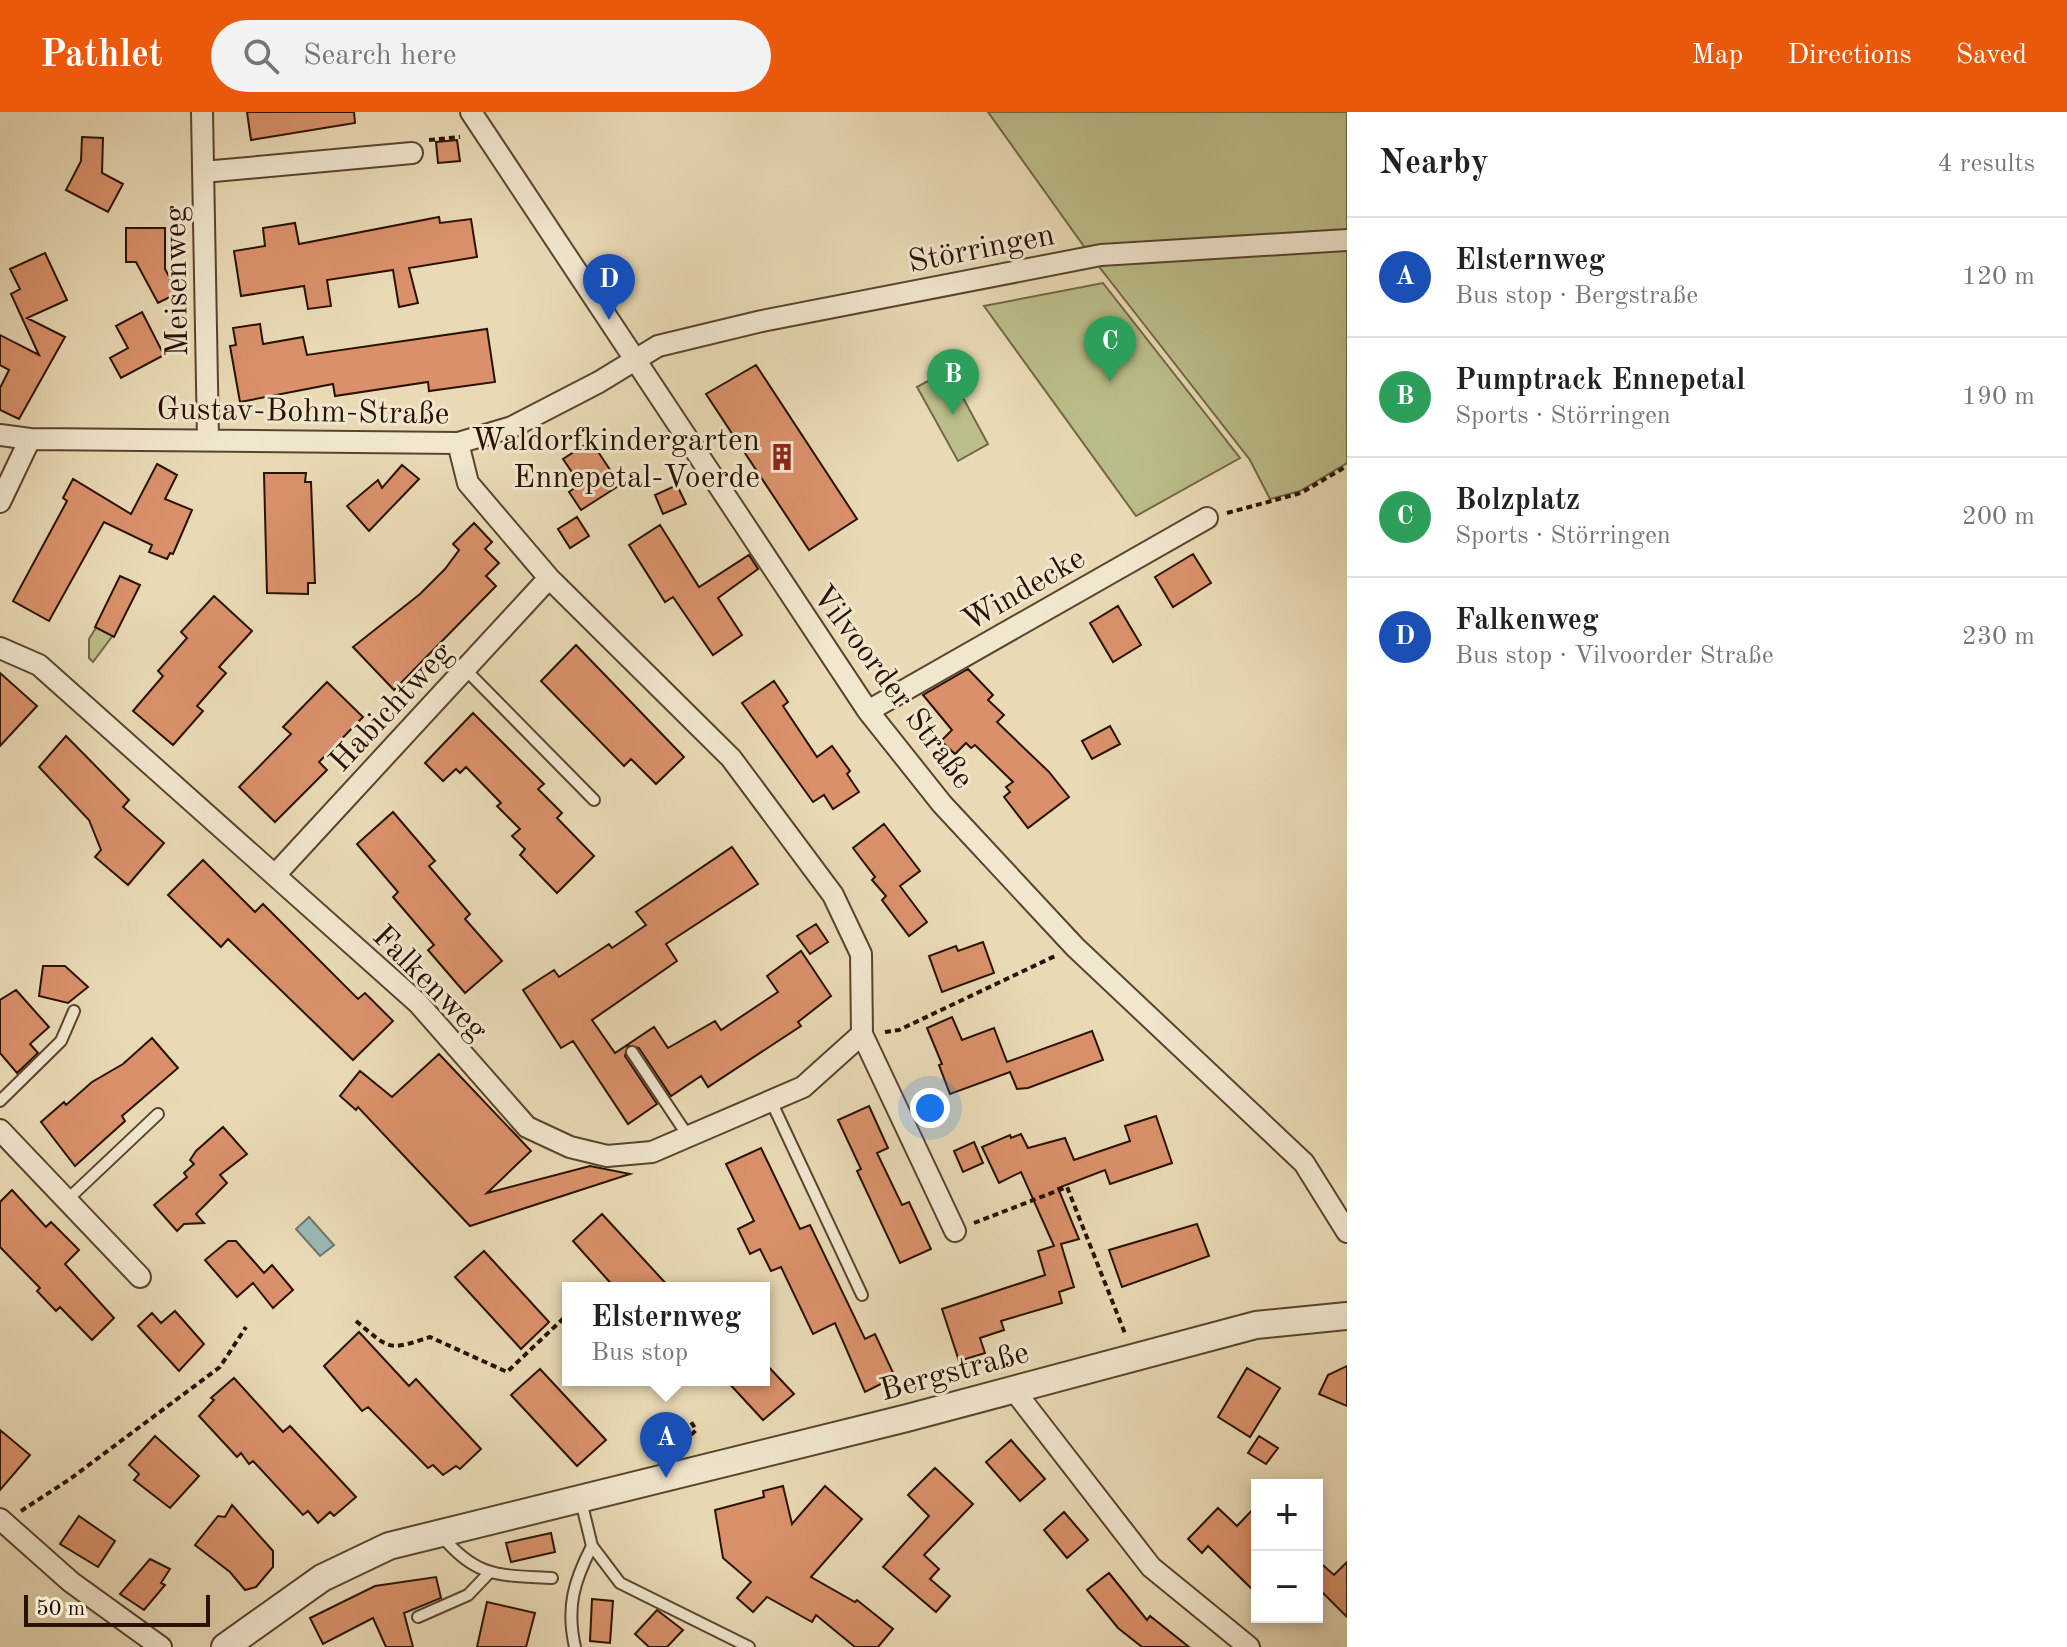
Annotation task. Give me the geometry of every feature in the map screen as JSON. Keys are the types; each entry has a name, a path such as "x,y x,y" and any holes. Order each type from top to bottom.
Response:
{"street":[{"name":"Meisenweg","path":"202,112 208,438"},
{"name":"Vilvoorder Straße","path":"471,112 868,711 942,804 1075,947 1304,1163 1347,1232"},
{"name":"Meisenweg","path":"203,172 412,153"},
{"name":"Störringen","path":"634,359 658,346 762,321 1101,255 1347,240"},
{"name":"Gustav-Bohm-Straße","path":"0,435 30,439 208,438 458,443 512,427 599,382 634,359"},
{"path":"0,502 30,439"},
{"path":"458,443 468,483 549,578 731,758 833,895 861,954 862,1034 955,1231"},
{"name":"Windecke","path":"868,711 1207,518"},
{"name":"Habichtweg","path":"275,875 549,578"},
{"name":"Falkenweg","path":"0,648 39,665 418,1003 527,1127 570,1147 607,1156 652,1152 803,1087 862,1034"},
{"path":"0,1130 140,1277"},
{"name":"Bergstraße","path":"225,1647 322,1578 389,1546 1256,1325 1347,1316"},
{"path":"1013,1389 1151,1567 1249,1647"},
{"path":"3,1522 71,1582 161,1647"}],"lane":[{"path":"465,669 594,800"},
{"path":"0,1101 61,1041 74,1011"},
{"path":"632,1052 688,1136"},
{"path":"771,1101 862,1295"},
{"path":"67,1200 158,1114"},
{"path":"581,1499 592,1546 620,1583 749,1647"},
{"path":"439,1533 453,1550 488,1574 552,1578"},
{"path":"575,1647 569,1618 574,1580 592,1546"},
{"path":"418,1617 468,1595 488,1574"}],"path":[{"path":"412,153 424,140 487,134"},
{"path":"1207,518 1301,493 1347,466"},
{"path":"862,1034 899,1030 1075,947"},
{"path":"955,1231 1067,1187 1120,1322"},
{"path":"356,1321 383,1344 405,1347 430,1337 507,1372 562,1320"},
{"path":"3,1522 220,1367 246,1327"},
{"path":"675,1450 696,1430 690,1420"}],"green space":[{"path":"988,112 1347,112 1347,237 1088,252"},
{"path":"1347,245 1347,463 1300,491 1270,499 1250,460 1093,259"},
{"path":"1103,283 1240,458 1136,516 984,306"},
{"path":"948,370 988,444 958,461 917,387"},
{"path":"97,626 114,634 93,662 89,658 89,639"}],"water":[{"path":"309,1217 334,1245 320,1256 296,1229"}],"building":[{"path":"247,112 354,112 355,123 251,140"},
{"path":"82,137 103,138 102,173 123,184 108,212 66,190 81,161"},
{"path":"457,140 460,161 438,163 436,142"},
{"path":"439,217 440,223 471,219 477,257 409,268 418,303 399,307 393,270 327,280 331,306 308,309 304,286 241,296 234,251 265,246 263,228 295,223 299,244"},
{"path":"126,228 165,228 165,269 178,293 158,303 136,262 126,262"},
{"path":"45,253 67,300 27,318 65,337 19,419 0,410 0,388 9,370 0,365 0,335 39,355 11,294 20,289 10,269"},
{"path":"142,312 164,355 121,378 110,358 128,348 116,326"},
{"path":"260,324 263,344 303,337 307,355 487,329 495,382 429,391 428,382 335,396 333,384 240,402 230,346 236,345 233,328"},
{"name":"Waldorfkindergarten Ennepetal-Voerde","path":"756,365 857,519 809,550 706,394"},
{"path":"591,441 620,485 581,510 569,492 580,484 563,459"},
{"path":"157,464 177,475 165,499 192,510 173,554 170,553 167,559 149,552 152,545 104,522 49,621 13,601 67,501 63,498 73,479 131,514"},
{"path":"402,465 419,479 369,531 347,506 378,480 382,488"},
{"path":"264,473 306,473 305,482 311,482 315,583 308,583 308,594 267,593"},
{"path":"677,485 686,504 663,514 655,495"},
{"path":"577,517 589,536 570,548 558,529"},
{"path":"474,523 492,542 485,549 499,563 486,576 496,586 394,690 353,647 420,594 445,569 459,550 453,544"},
{"path":"660,525 699,587 749,555 758,569 718,598 742,635 713,655 673,597 665,602 629,545"},
{"path":"1193,554 1211,583 1173,607 1155,577"},
{"path":"120,576 140,585 114,637 95,627"},
{"path":"214,596 252,631 219,667 226,673 197,706 203,711 173,745 133,711 163,676 158,671 187,638 181,632"},
{"path":"1118,606 1141,645 1113,662 1090,623"},
{"path":"576,645 684,757 656,784 631,759 624,766 541,681"},
{"path":"968,669 993,695 988,700 1004,715 997,722 1049,772 1069,797 1028,828 1004,797 1010,792 1006,787 1013,782 975,745 971,748 966,743 955,754 941,741 952,730 923,695"},
{"path":"0,673 37,706 0,746"},
{"path":"774,681 788,702 783,706 817,757 832,746 850,771 847,774 859,792 833,809 824,795 813,802 742,703"},
{"path":"327,682 363,717 319,762 327,770 275,822 239,787 291,734 283,727"},
{"path":"473,713 544,784 538,789 562,813 557,818 594,856 557,893 520,855 525,849 512,836 520,829 497,806 501,803 466,767 460,773 456,769 443,781 425,763"},
{"path":"1110,726 1120,744 1092,759 1082,741"},
{"path":"66,736 129,800 123,807 164,843 128,885 95,857 101,850 89,820 39,767"},
{"path":"393,812 435,861 429,866 470,914 465,919 502,961 465,993 428,950 434,945 393,897 398,892 357,844"},
{"path":"884,824 920,871 900,886 927,922 909,936 882,900 886,896 872,880 875,877 853,848"},
{"path":"732,847 758,884 666,944 677,961 592,1020 615,1053 654,1027 668,1048 715,1021 721,1030 778,992 767,976 801,951 831,996 798,1022 801,1026 708,1087 701,1076 671,1096 639,1048 628,1045 625,1056 657,1104 628,1124 573,1041 561,1048 523,990 554,970 559,977 609,944 612,948 646,925 636,912"},
{"path":"203,860 255,912 263,904 358,999 365,993 393,1021 353,1060 228,939 221,947 168,895"},
{"path":"816,924 828,942 810,954 797,936"},
{"path":"983,942 994,973 942,992 929,956 956,946 958,951"},
{"path":"43,966 65,966 88,987 68,1003 39,996"},
{"path":"16,990 49,1027 30,1044 38,1053 17,1073 0,1053 0,1000"},
{"path":"952,1017 962,1040 994,1028 1007,1062 1092,1031 1103,1060 1028,1088 1017,1089 1010,1072 950,1094 927,1028"},
{"path":"152,1038 178,1068 122,1116 125,1121 75,1166 41,1122 92,1082 123,1064"},
{"path":"439,1054 531,1151 487,1193 590,1166 630,1174 470,1226 358,1107 356,1110 340,1096 360,1071 392,1097"},
{"path":"869,1106 888,1148 877,1153 902,1205 909,1202 931,1249 900,1263 857,1171 861,1169 838,1120"},
{"path":"1156,1116 1172,1163 1110,1184 1105,1170 1058,1188 1079,1239 1061,1244 1074,1287 1059,1292 1062,1303 1001,1321 1004,1330 980,1338 985,1353 959,1361 942,1309 1045,1275 1038,1251 1054,1246 1021,1172 999,1183 982,1147 1010,1135 1011,1138 1021,1134 1028,1148 1065,1138 1074,1160 1130,1141 1125,1126"},
{"path":"223,1127 247,1154 220,1175 227,1183 196,1214 204,1223 184,1224 177,1231 154,1205 187,1177 184,1173 194,1164 190,1160 196,1151"},
{"path":"974,1142 983,1163 963,1172 954,1151"},
{"path":"761,1148 800,1229 810,1225 865,1339 875,1334 895,1377 865,1392 835,1323 813,1334 781,1267 771,1271 760,1249 750,1254 738,1229 754,1221 726,1164"},
{"path":"12,1190 46,1227 51,1222 79,1250 65,1264 114,1318 92,1340 60,1307 56,1311 37,1291 40,1288 0,1247 0,1202"},
{"path":"602,1214 664,1282 610,1282 573,1241"},
{"path":"1197,1224 1209,1256 1122,1287 1109,1250"},
{"path":"228,1241 236,1241 264,1273 272,1265 293,1290 273,1308 253,1283 237,1297 205,1260"},
{"path":"484,1251 549,1322 521,1349 455,1277"},
{"path":"175,1311 204,1344 179,1371 138,1326 152,1313 161,1323"},
{"path":"359,1332 409,1386 416,1379 481,1449 460,1469 456,1466 443,1475 433,1465 428,1468 368,1407 362,1411 324,1366"},
{"path":"1347,1366 1347,1406 1319,1394 1328,1375"},
{"path":"770,1368 794,1394 763,1420 732,1386 770,1386"},
{"path":"1247,1368 1280,1388 1250,1437 1218,1417"},
{"path":"540,1369 606,1440 577,1466 511,1395"},
{"path":"234,1378 283,1432 290,1426 356,1497 334,1516 330,1512 318,1523 308,1511 303,1515 253,1461 249,1464 241,1453 237,1457 199,1416 214,1400 211,1398"},
{"path":"0,1430 30,1455 0,1490"},
{"path":"155,1436 199,1476 170,1508 134,1480 139,1474 129,1465"},
{"path":"1259,1436 1278,1448 1266,1464 1248,1453"},
{"path":"1011,1440 1045,1479 1020,1501 986,1462"},
{"path":"935,1468 973,1504 924,1555 939,1569 930,1579 950,1596 936,1612 883,1567 929,1516 908,1495"},
{"path":"783,1486 792,1524 825,1486 862,1519 811,1577 855,1602 857,1600 893,1629 878,1647 855,1647 816,1615 812,1622 767,1597 753,1612 737,1598 751,1582 723,1558 715,1510 764,1497 763,1491"},
{"path":"232,1505 273,1551 273,1567 256,1587 245,1590 230,1572 195,1545 218,1516 225,1517"},
{"path":"1218,1508 1237,1526 1251,1511 1251,1588 1208,1546 1202,1553 1188,1539"},
{"path":"1064,1512 1088,1540 1067,1558 1044,1530"},
{"path":"79,1516 115,1541 98,1567 60,1544"},
{"path":"551,1533 555,1552 511,1562 506,1543"},
{"path":"150,1559 170,1569 161,1583 165,1585 144,1610 120,1594"},
{"path":"1347,1562 1347,1617 1323,1593 1323,1565 1334,1575"},
{"path":"1109,1573 1147,1620 1150,1616 1189,1647 1142,1647 1118,1628 1087,1590"},
{"path":"436,1577 441,1598 404,1613 413,1647 386,1647 373,1618 323,1644 310,1618 375,1586"},
{"path":"592,1599 613,1601 610,1643 590,1641"},
{"path":"487,1602 535,1613 526,1647 477,1647"},
{"path":"657,1610 683,1630 667,1647 649,1647 635,1634"}],"place":[{"name":"Falkenweg","path":"609,320"},
{"name":"Bolzplatz","path":"1110,382"},
{"name":"Pumptrack Ennepetal","path":"953,415"},
{"name":"Waldorfkindergarten Ennepetal-Voerde","path":"782,457"},
{"name":"Elsternweg","path":"666,1478"}]}
